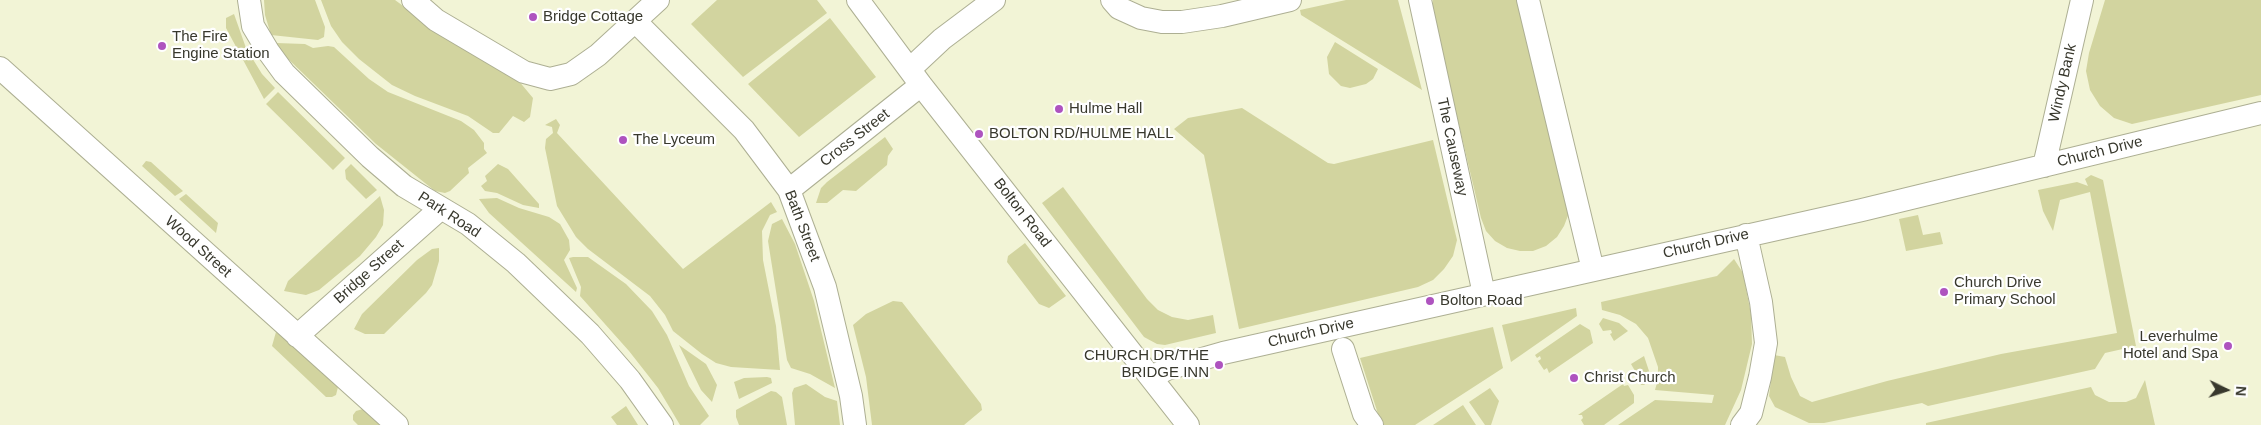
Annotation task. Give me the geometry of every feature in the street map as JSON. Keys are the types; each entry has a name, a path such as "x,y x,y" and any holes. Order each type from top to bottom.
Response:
{"street":[{"name":"Park Road","path":"249,0 253,26 268,52 284,73 395,179 440,209 468,224 516,263 590,334 630,380 662,425"},
{"path":"413,0 436,20 524,72 550,79 571,74 598,55 658,0"},
{"name":"Bolton Road","path":"858,0 1188,425"},
{"name":"Cross Street","path":"789,190 916,77 942,39 994,0"},
{"path":"1112,0 1119,8 1141,18 1162,22 1182,22 1222,16 1290,0"},
{"name":"The Causeway","path":"1420,0 1484,294"},
{"path":"1528,0 1593,270"},
{"name":"Windy Bank","path":"2044,166 2082,0"},
{"name":"Bath Street","path":"636,22 744,130 789,190 826,291 856,425"},
{"name":"Wood Street","path":"0,68 398,425"},
{"name":"Church Drive","path":"1152,377 1167,369 1223,353 1862,210 2261,113"},
{"name":"Bridge Street","path":"297,336 440,209"},
{"path":"1742,425 1751,413 1766,343 1761,302 1746,235"},
{"path":"1343,349 1364,414 1372,425"}],"green space":[{"path":"264,0 315,0 325,27 324,37 318,40 271,35 265,15"},
{"path":"321,0 395,0 444,36 518,80 533,98 530,117 524,122 513,116 499,133 493,133 468,116 392,85 359,59 342,42 331,26"},
{"path":"717,0 817,0 827,13 743,77 691,24"},
{"path":"1346,0 1398,0 1422,90 1301,15 1300,10"},
{"path":"1433,0 1519,0 1569,213 1557,237 1546,246 1533,251 1507,248 1495,241 1486,231 1481,218 1433,15"},
{"path":"2105,0 2261,0 2261,95 2132,124 2114,118 2100,106 2090,90 2086,71 2089,53"},
{"path":"234,14 246,48 262,74 275,88 264,99 226,28 226,18"},
{"path":"830,18 876,77 799,137 748,84"},
{"path":"1335,42 1378,69 1373,79 1366,84 1350,88 1341,86 1329,74 1327,57"},
{"path":"276,43 305,44 313,48 334,47 369,79 388,92 461,121 474,130 484,143 484,149 487,153 468,168 469,173 450,191 445,193 435,191 376,144 282,53"},
{"path":"278,92 345,158 333,170 266,104"},
{"path":"1242,108 1328,163 1334,164 1433,140 1457,240 1453,256 1444,269 1433,280 1418,287 1239,329 1204,155 1174,129 1188,118"},
{"path":"556,119 560,125 557,133 683,269 771,202 777,212 770,215 762,231 763,260 776,326 780,370 731,367 716,363 702,354 673,331 665,315 650,296 588,249 576,237 557,206 545,148 546,139 553,133 552,127 545,125"},
{"path":"885,137 893,149 888,156 887,165 856,191 843,190 827,203 816,203 821,188 827,182"},
{"path":"146,161 151,162 183,191 175,196 142,166"},
{"path":"351,164 377,190 366,199 346,179 345,170"},
{"path":"498,164 508,169 539,204 539,208 523,205 497,193 485,191 481,186 487,181 485,176"},
{"path":"2091,175 2103,180 2136,346 2105,353 2095,369 1928,406 1922,403 1824,423 1809,423 1775,407 1769,396 1774,355 1785,357 1791,377 1800,396 1812,402 1887,381 2001,354 2117,333 2090,192 2060,200 2053,231 2043,211 2038,190 2077,182 2088,186 2085,179"},
{"path":"1063,187 1147,299 1158,310 1172,317 1188,320 1213,315 1216,333 1165,345 1157,344 1144,337 1042,203"},
{"path":"186,194 218,223 216,233 179,199"},
{"path":"380,196 384,210 383,225 376,237 360,256 319,290 306,295 284,291 288,281"},
{"path":"497,198 519,208 549,217 560,224 569,240 570,250 564,260 577,288 576,292 489,213 479,199"},
{"path":"1918,215 1923,235 1940,232 1943,244 1906,251 1899,219"},
{"path":"782,219 795,244 814,301 835,388 810,374 791,368 787,360 768,241 772,224"},
{"path":"1025,243 1066,296 1049,308 1039,304 1007,262 1008,256"},
{"path":"439,248 439,261 432,285 384,334 365,334 354,329 362,314 417,260 432,249"},
{"path":"588,257 626,284 652,311 667,335 689,386 709,416 700,425 680,425 658,388 629,351 580,296 581,287 569,258"},
{"path":"1734,259 1743,273 1751,314 1752,344 1741,390 1725,425 1618,425 1655,400 1712,403 1714,395 1655,390 1658,379 1658,367 1648,338 1636,324 1620,315 1602,310 1601,302 1717,276"},
{"path":"893,301 902,302 981,404 982,410 964,425 872,425 866,377 853,325 866,314"},
{"path":"1576,308 1577,316 1511,362 1502,325"},
{"path":"1603,318 1619,323 1628,331 1614,341 1610,334 1612,333 1611,330 1603,331 1599,324"},
{"path":"1580,324 1590,330 1593,343 1549,373 1547,368 1544,370 1538,361 1541,359 1540,356 1537,358 1535,355"},
{"path":"1493,327 1503,368 1415,425 1384,425 1378,414 1360,358"},
{"path":"276,332 308,357 338,387 336,395 326,397 272,346"},
{"path":"679,345 706,364 717,385 712,402 701,390"},
{"path":"1644,356 1649,371 1645,385 1641,385 1637,379 1640,372 1638,370 1635,371 1631,364"},
{"path":"744,378 771,378 772,383 739,399 734,382"},
{"path":"2145,380 2155,425 1926,425 1926,423 2091,387 2095,395 2109,402 2126,402 2136,398"},
{"path":"806,384 825,397 837,401 840,425 795,425 792,393 794,388"},
{"path":"1623,384 1624,386 1628,385 1634,395 1634,403 1604,425 1584,425 1581,420 1583,418 1582,415 1578,415"},
{"path":"1490,388 1499,401 1491,425 1485,425 1469,402"},
{"path":"771,391 776,392 782,397 787,425 739,425 736,410"},
{"path":"1463,405 1476,425 1433,425"},
{"path":"626,406 638,425 617,425 611,417"},
{"path":"363,409 382,425 358,425 353,420 353,415 356,411"}],"place":[{"name":"Bridge Cottage","path":"533,17"},
{"name":"The Fire Engine Station","path":"162,46"},
{"name":"Hulme Hall","path":"1059,109"},
{"name":"BOLTON RD/HULME HALL","path":"979,134"},
{"name":"The Lyceum","path":"623,140"},
{"name":"Church Drive Primary School","path":"1944,292"},
{"name":"Bolton Road","path":"1430,301"},
{"name":"Leverhulme Hotel and Spa","path":"2228,346"},
{"name":"CHURCH DR/THE BRIDGE INN","path":"1219,365"},
{"name":"Christ Church","path":"1574,378"}]}
